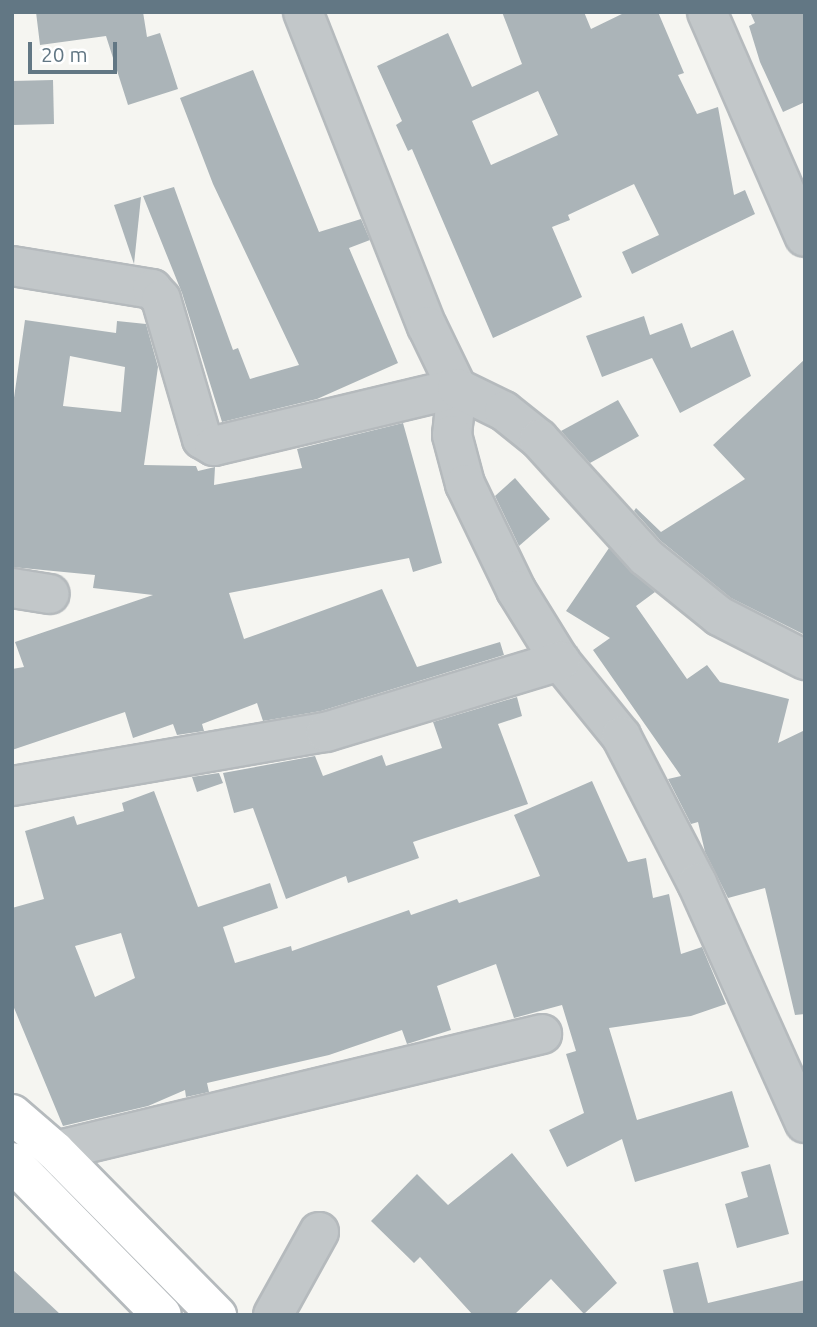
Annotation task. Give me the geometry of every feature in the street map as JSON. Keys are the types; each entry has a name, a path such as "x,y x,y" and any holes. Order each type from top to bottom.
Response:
{"main road":[{"path":"12,1114 55,1151 216,1315"},
{"path":"17,1167 162,1315"}],"street":[{"path":"303,12 427,326 457,388 452,435 465,484 516,590 560,661 621,736 697,883 805,1123"},
{"path":"708,12 805,237"},
{"path":"12,266 152,289 161,299 202,439 214,446 457,388 504,411 539,439 646,557 719,617 805,660"},
{"path":"12,588 50,594"},
{"path":"12,786 326,732 560,661"},
{"path":"17,1167 55,1151 542,1034"},
{"path":"273,1315 319,1232"}],"building":[{"path":"36,12 143,12 147,37 160,33 178,89 128,105 106,36 40,45"},
{"path":"502,12 584,12 591,29 626,12 658,12 684,73 678,75 697,114 718,107 734,195 745,190 755,214 632,274 622,252 659,235 634,184 568,215 570,220 552,227 582,297 493,338 412,149 408,151 396,125 402,121 377,66 448,33 472,87 522,64","holes":["538,91 558,135 491,165 472,121"]},
{"path":"750,12 805,12 805,102 783,112 760,62 749,26 755,23"},
{"path":"253,70 319,232 361,219 370,240 349,248 398,363 317,399 222,422 182,293 143,196 174,187 233,350 238,348 250,379 299,365 213,184 180,98"},
{"path":"53,80 54,124 12,125 12,81"},
{"path":"141,197 134,264 114,205"},
{"path":"644,316 650,335 682,323 691,348 733,330 751,376 680,413 652,358 602,377 586,336"},
{"path":"25,320 116,333 117,321 146,324 158,367 144,465 196,466 198,471 215,467 214,485 302,468 297,449 403,423 442,563 413,572 409,558 229,593 244,639 382,589 417,667 500,642 504,655 321,711 263,721 257,703 202,724 204,731 177,735 173,724 133,738 125,712 12,750 12,669 24,667 15,642 153,595 93,588 95,575 12,567 12,412","holes":["70,356 125,367 121,412 63,406"]},
{"path":"805,359 805,635 731,598 661,541 634,511 636,508 661,532 745,479 713,445"},
{"path":"618,400 639,436 590,463 561,431"},
{"path":"515,478 550,519 519,546 495,496"},
{"path":"609,548 655,592 636,606 687,679 707,665 720,682 789,699 778,743 805,730 805,1014 795,1015 765,888 728,898 705,852 698,822 691,824 668,779 681,776 593,650 610,638 566,611"},
{"path":"517,697 522,716 498,724 528,804 413,842 419,858 348,883 346,876 286,899 253,808 234,813 223,773 315,756 323,776 382,755 386,766 442,748 433,722"},
{"path":"219,773 223,783 197,792 192,777"},
{"path":"592,781 628,862 646,858 653,898 669,894 681,954 702,947 726,1004 691,1016 609,1028 637,1120 732,1091 749,1147 635,1182 622,1139 567,1167 549,1130 584,1113 566,1054 576,1051 562,1005 514,1018 496,964 437,986 451,1030 407,1044 402,1030 329,1055 207,1083 209,1092 186,1097 185,1090 148,1106 63,1126 12,1003 12,908 44,899 25,831 74,816 77,825 124,811 122,803 154,791 198,907 270,883 278,908 223,927 235,963 291,946 292,951 409,910 411,915 457,899 459,903 540,876 514,815","holes":["121,933 135,978 95,997 75,946"]},
{"path":"512,1153 617,1283 584,1314 551,1279 514,1315 473,1315 420,1257 414,1263 371,1221 417,1174 448,1205"},
{"path":"770,1164 789,1234 737,1248 725,1204 748,1197 741,1172"},
{"path":"698,1262 708,1303 805,1280 805,1315 674,1315 663,1270"},
{"path":"12,1269 61,1315 12,1315"}]}
